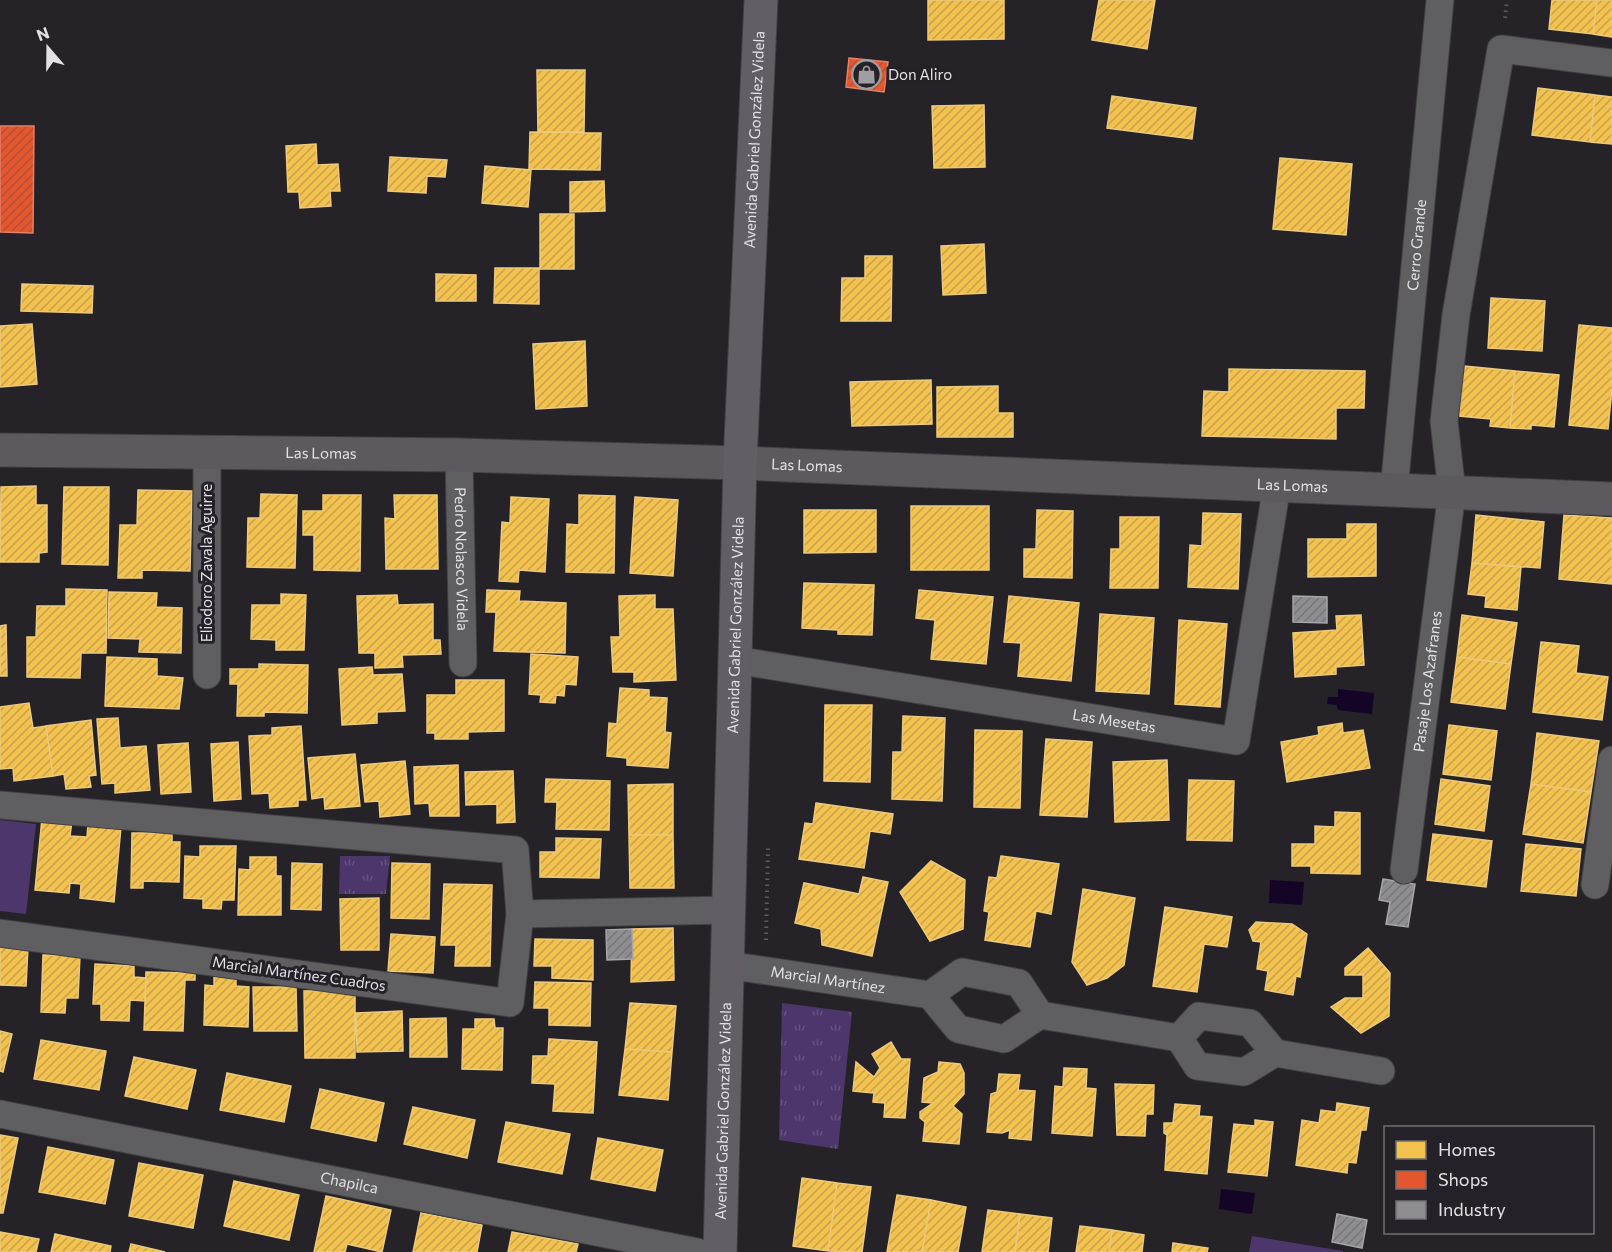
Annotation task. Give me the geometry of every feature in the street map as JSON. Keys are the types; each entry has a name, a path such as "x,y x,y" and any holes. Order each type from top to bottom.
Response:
{"main road":[{"name":"Avenida Gabriel González Videla","path":"720,1252 740,463 761,0"}],"street":[{"name":"Cerro Grande","path":"1394,490 1440,0"},
{"path":"1452,492 1444,421 1455,326 1501,49 1612,63"},
{"name":"Las Lomas","path":"0,450 459,455 740,463 1612,499"},
{"name":"Eliodoro Zavala Aguirre","path":"207,452 207,675"},
{"name":"Pedro Nolasco Videla","path":"459,455 464,663"},
{"name":"Las Mesetas","path":"735,660 1236,741 1277,485"},
{"name":"Pasaje Los Azafranes","path":"1404,870 1452,492"},
{"path":"1595,885 1612,759"},
{"name":"Marcial Martínez Cuadros","path":"0,805 515,850 520,914 510,1003 0,933"},
{"path":"520,914 729,910"},
{"name":"Marcial Martínez","path":"727,965 930,995"},
{"path":"1040,1015 1019,982 962,972 930,995 958,1029 1004,1039 1040,1015 1179,1038 1197,1066 1244,1072 1275,1053"},
{"path":"1179,1038 1199,1016 1250,1023 1275,1053 1381,1071"},
{"name":"Chapilca","path":"0,1114 697,1252"}],"green space":[{"path":"0,820 36,824 26,914 0,911"},
{"path":"340,856 390,856 386,894 339,894"},
{"path":"782,1003 852,1012 838,1149 779,1140"},
{"path":"1252,1236 1343,1251 1343,1252 1249,1252"}],"shaded area":[{"path":"1338,689 1374,693 1372,714 1338,710 1337,705 1327,704 1328,697 1338,697"},
{"path":"1270,880 1304,882 1302,905 1269,903"},
{"path":"1221,1189 1255,1193 1252,1214 1219,1209"}],"building: Homes":[{"path":"928,0 1004,0 1004,39 928,40"},
{"path":"1099,0 1155,0 1147,49 1092,40"},
{"path":"1552,0 1597,0 1593,34 1549,29"},
{"path":"1597,0 1612,0 1612,37 1593,34"},
{"path":"537,70 585,70 584,132 538,132"},
{"path":"1538,88 1595,95 1590,142 1532,135"},
{"path":"1595,95 1612,97 1612,144 1590,142"},
{"path":"1112,96 1196,108 1192,139 1107,128"},
{"path":"984,105 985,167 934,168 932,106"},
{"path":"530,132 601,133 600,170 529,169"},
{"path":"316,144 317,165 338,164 340,191 330,191 331,206 300,208 299,192 288,192 286,146"},
{"path":"390,157 447,160 445,177 427,176 426,193 388,191"},
{"path":"1280,158 1352,164 1346,235 1273,229"},
{"path":"485,166 531,170 528,207 482,203"},
{"path":"604,181 605,211 570,212 570,182"},
{"path":"540,214 574,214 574,269 540,269"},
{"path":"984,244 986,293 943,295 941,246"},
{"path":"865,256 892,256 891,321 841,321 842,278 865,278"},
{"path":"495,268 539,268 539,304 494,303"},
{"path":"436,274 476,275 476,301 436,301"},
{"path":"22,284 93,286 92,313 21,311"},
{"path":"1491,298 1545,301 1542,351 1488,348"},
{"path":"32,324 37,384 0,387 0,326"},
{"path":"1579,325 1612,328 1612,389 1608,429 1569,425"},
{"path":"585,341 587,406 536,409 533,344"},
{"path":"1464,366 1515,371 1510,428 1490,426 1491,419 1459,416"},
{"path":"1229,369 1365,371 1364,408 1336,408 1336,439 1202,436 1204,391 1229,392"},
{"path":"1515,371 1559,375 1554,427 1531,425 1531,429 1510,428"},
{"path":"931,380 932,424 852,426 850,382"},
{"path":"998,386 998,413 1013,413 1013,437 937,437 937,387"},
{"path":"36,486 36,505 47,505 47,552 39,553 39,562 0,562 1,487"},
{"path":"64,487 109,487 108,565 62,564"},
{"path":"138,490 192,491 190,571 142,570 142,578 118,578 120,525 137,525"},
{"path":"261,494 297,495 295,568 247,567 248,518 260,518"},
{"path":"323,495 361,495 360,571 314,570 314,535 303,535 303,511 323,511"},
{"path":"394,495 437,495 438,569 386,569 385,518 395,519"},
{"path":"579,495 615,496 614,573 566,572 567,524 579,525"},
{"path":"511,497 549,499 545,572 519,570 518,582 499,581 502,522 510,523"},
{"path":"635,497 678,500 673,576 630,573"},
{"path":"911,506 989,506 989,570 911,570"},
{"path":"804,510 876,510 876,552 804,553"},
{"path":"1037,510 1073,511 1072,578 1024,577 1024,549 1036,549"},
{"path":"1203,513 1241,514 1238,589 1188,587 1190,545 1202,546"},
{"path":"1476,515 1544,522 1540,568 1472,563"},
{"path":"1564,515 1612,518 1612,584 1559,579"},
{"path":"1120,517 1159,517 1158,588 1110,588 1111,549 1120,549"},
{"path":"1347,524 1376,524 1376,576 1308,577 1308,539 1347,539"},
{"path":"1472,563 1521,567 1517,610 1485,607 1486,596 1468,594"},
{"path":"804,583 874,585 872,635 838,634 838,630 802,628"},
{"path":"66,589 107,590 106,653 81,653 80,678 27,677 27,637 36,637 37,606 66,606"},
{"path":"487,590 520,591 519,601 566,603 565,653 494,651 496,612 486,612"},
{"path":"919,590 993,597 986,664 931,659 935,620 916,618"},
{"path":"109,592 157,593 156,607 182,608 181,653 139,652 140,639 108,638"},
{"path":"281,594 306,595 304,650 276,650 276,640 251,639 252,605 281,605"},
{"path":"397,595 398,605 433,604 433,640 440,640 441,654 402,655 403,667 375,668 375,653 359,653 357,596"},
{"path":"655,595 655,609 673,609 676,680 634,682 634,672 613,672 611,637 620,637 619,596"},
{"path":"1009,596 1079,603 1071,681 1018,676 1021,643 1004,642"},
{"path":"1100,614 1154,618 1149,694 1096,691"},
{"path":"1361,615 1364,665 1336,667 1336,674 1295,677 1293,633 1337,630 1336,616"},
{"path":"1462,615 1517,623 1511,664 1457,657"},
{"path":"1179,620 1227,624 1220,707 1175,704"},
{"path":"6,625 7,676 0,676 0,626"},
{"path":"1541,642 1579,646 1576,673 1608,677 1602,720 1533,712"},
{"path":"531,654 578,657 576,685 565,684 564,696 556,695 555,703 540,702 541,695 529,694"},
{"path":"107,657 157,659 157,676 183,678 179,709 105,706"},
{"path":"1457,657 1511,664 1505,709 1451,702"},
{"path":"259,664 308,665 307,713 264,712 264,716 237,716 238,684 230,684 230,669 259,669"},
{"path":"372,667 373,675 402,674 405,711 377,712 377,723 342,725 339,669"},
{"path":"456,680 504,680 504,731 468,732 468,739 435,739 435,733 427,733 427,695 456,695"},
{"path":"620,688 649,690 649,697 667,698 665,732 671,733 668,768 627,765 627,758 607,756 609,723 617,724"},
{"path":"29,703 33,728 46,726 53,776 14,781 13,768 0,769 0,707"},
{"path":"825,705 872,705 870,782 824,781"},
{"path":"903,716 945,718 942,801 892,799 893,752 902,752"},
{"path":"118,718 120,748 146,746 150,790 115,793 115,783 102,784 97,719"},
{"path":"91,720 96,775 89,776 91,787 66,789 64,774 53,776 46,726"},
{"path":"1342,723 1343,733 1363,730 1370,768 1287,782 1281,742 1319,735 1318,727"},
{"path":"1449,725 1497,731 1491,780 1443,774"},
{"path":"301,726 306,800 298,800 298,806 270,808 269,793 252,794 249,736 272,735 272,728"},
{"path":"975,730 1022,731 1020,808 974,807"},
{"path":"1537,733 1599,741 1591,792 1531,784"},
{"path":"1046,739 1092,742 1087,817 1040,815"},
{"path":"238,742 241,799 214,801 211,744"},
{"path":"188,743 191,792 161,794 158,745"},
{"path":"355,754 360,806 325,809 324,797 312,799 308,758"},
{"path":"1167,760 1169,820 1115,822 1113,762"},
{"path":"405,761 410,814 380,817 379,801 365,802 361,765"},
{"path":"458,765 459,816 430,816 429,803 415,804 414,767"},
{"path":"513,771 515,822 497,823 497,804 466,805 465,772"},
{"path":"546,779 610,781 609,830 556,829 557,802 545,802"},
{"path":"1441,779 1490,786 1484,831 1435,824"},
{"path":"1189,780 1234,781 1232,841 1187,840"},
{"path":"673,784 673,835 629,835 628,785"},
{"path":"1531,784 1591,792 1583,843 1523,834"},
{"path":"816,803 893,814 890,834 870,831 864,868 799,859 805,823 813,824"},
{"path":"1335,812 1360,813 1360,874 1311,873 1311,866 1292,866 1292,844 1315,844 1315,826 1335,827"},
{"path":"42,818 72,821 70,836 87,837 88,824 121,827 114,902 80,898 81,884 70,883 69,893 35,890"},
{"path":"132,833 172,833 172,842 180,842 179,882 143,881 143,888 131,888"},
{"path":"1433,834 1492,841 1486,887 1427,880"},
{"path":"629,835 673,835 674,888 630,888"},
{"path":"556,838 601,839 599,878 540,877 540,852 556,852"},
{"path":"1526,844 1581,849 1576,896 1521,891"},
{"path":"200,846 236,846 234,900 222,900 221,909 203,908 203,899 184,898 185,856 200,857"},
{"path":"1001,856 1059,864 1051,914 1036,911 1030,947 985,940 989,912 984,911 989,877 997,878"},
{"path":"250,857 276,857 276,876 281,876 281,915 238,915 239,869 250,870"},
{"path":"931,861 965,880 963,929 930,941 900,892"},
{"path":"292,863 322,864 321,910 291,909"},
{"path":"392,863 430,864 429,919 391,918"},
{"path":"863,877 888,882 872,956 822,945 821,929 795,923 804,883 859,894"},
{"path":"444,884 492,885 490,966 455,966 456,945 441,945"},
{"path":"1083,889 1135,898 1124,965 1107,978 1087,985 1072,962"},
{"path":"379,898 379,950 341,950 340,899"},
{"path":"1165,907 1232,917 1227,947 1204,944 1197,992 1153,986"},
{"path":"1256,922 1292,924 1307,934 1300,977 1296,976 1293,995 1265,990 1268,971 1257,969 1261,942 1253,941 1249,930"},
{"path":"673,928 674,980 631,982 632,929"},
{"path":"391,934 435,937 433,973 388,971"},
{"path":"535,939 593,940 593,980 552,978 552,966 534,966"},
{"path":"0,946 28,947 26,986 0,985"},
{"path":"1368,948 1390,973 1389,1016 1361,1033 1331,1007 1345,998 1363,998 1363,975 1345,975 1345,968"},
{"path":"43,955 80,956 78,998 66,998 65,1013 41,1012"},
{"path":"95,964 134,966 134,977 146,978 145,1001 130,1000 129,1021 101,1020 101,1004 93,1004"},
{"path":"146,972 195,973 195,980 185,980 183,1031 144,1030"},
{"path":"214,972 236,972 236,986 249,987 248,1027 204,1025 205,985 214,986"},
{"path":"535,982 591,983 590,1026 549,1025 549,1008 534,1008"},
{"path":"253,987 296,987 297,1031 254,1031"},
{"path":"355,990 355,1058 305,1058 304,991"},
{"path":"630,1003 676,1006 672,1052 625,1049"},
{"path":"402,1011 403,1051 357,1052 356,1013"},
{"path":"446,1018 447,1057 410,1057 410,1019"},
{"path":"475,1019 494,1019 495,1028 503,1028 502,1070 462,1069 463,1029 475,1029"},
{"path":"0,1031 12,1034 3,1072 0,1071"},
{"path":"549,1039 597,1042 593,1113 553,1111 555,1084 532,1083 533,1056 548,1056"},
{"path":"41,1040 106,1051 99,1090 34,1079"},
{"path":"891,1042 901,1059 910,1059 905,1118 884,1117 885,1103 873,1102 874,1093 853,1091 856,1062 874,1077 880,1068 872,1054"},
{"path":"625,1049 672,1052 668,1100 619,1095"},
{"path":"134,1057 196,1070 187,1109 125,1096"},
{"path":"939,1062 960,1064 964,1073 964,1094 953,1106 962,1114 959,1144 923,1141 925,1122 920,1118 920,1112 933,1103 922,1102 924,1078 938,1072"},
{"path":"1064,1068 1087,1069 1086,1088 1096,1089 1092,1136 1052,1133 1055,1086 1063,1087"},
{"path":"227,1073 291,1086 284,1122 220,1110"},
{"path":"999,1074 1020,1075 1018,1090 1035,1091 1031,1140 1009,1138 1010,1130 1002,1133 987,1132 991,1094 997,1092"},
{"path":"1115,1084 1154,1085 1153,1114 1146,1114 1145,1136 1117,1135"},
{"path":"320,1089 384,1103 376,1141 311,1128"},
{"path":"1337,1103 1369,1108 1366,1130 1361,1130 1356,1163 1348,1162 1347,1173 1296,1165 1302,1120 1319,1123 1321,1110 1336,1112"},
{"path":"1175,1104 1200,1106 1199,1116 1212,1117 1207,1174 1165,1170 1167,1135 1164,1133 1164,1123 1173,1123"},
{"path":"413,1107 475,1120 467,1158 404,1144"},
{"path":"1255,1120 1273,1122 1267,1176 1228,1172 1234,1124 1255,1126"},
{"path":"506,1122 570,1134 562,1174 498,1162"},
{"path":"0,1135 18,1138 3,1213 0,1213"},
{"path":"598,1138 663,1150 655,1191 591,1179"},
{"path":"48,1147 114,1160 105,1204 39,1192"},
{"path":"139,1163 203,1175 193,1228 129,1216"},
{"path":"802,1178 837,1183 828,1251 793,1246"},
{"path":"234,1181 299,1195 289,1240 224,1226"},
{"path":"837,1183 871,1187 862,1252 828,1251"},
{"path":"897,1195 931,1200 922,1252 887,1252"},
{"path":"326,1196 391,1210 382,1252 347,1244 345,1252 314,1252"},
{"path":"931,1200 966,1207 958,1252 922,1252"},
{"path":"988,1210 1020,1214 1015,1252 982,1252"},
{"path":"421,1213 482,1225 477,1252 413,1252"},
{"path":"1020,1214 1052,1218 1048,1252 1015,1252"},
{"path":"1080,1226 1112,1230 1109,1252 1076,1252"},
{"path":"1112,1230 1144,1235 1142,1252 1109,1252"},
{"path":"0,1232 39,1239 36,1252 0,1252"},
{"path":"512,1232 578,1244 576,1252 508,1252"},
{"path":"55,1234 111,1246 110,1252 51,1252"},
{"path":"1173,1243 1208,1248 1207,1252 1172,1252"},
{"path":"131,1244 165,1252 129,1252"}],"building: Shops":[{"name":"Don Aliro","path":"849,58 888,62 884,92 846,87"},
{"path":"0,126 34,126 33,233 0,232"}],"building: Industry":[{"path":"1293,596 1327,597 1327,623 1293,622"},
{"path":"1383,879 1415,884 1408,927 1386,924 1390,902 1379,900"},
{"path":"632,929 633,959 607,960 606,930"},
{"path":"1337,1214 1367,1220 1362,1248 1332,1242"}],"place":[{"name":"Don Aliro","path":"867,75"}]}
